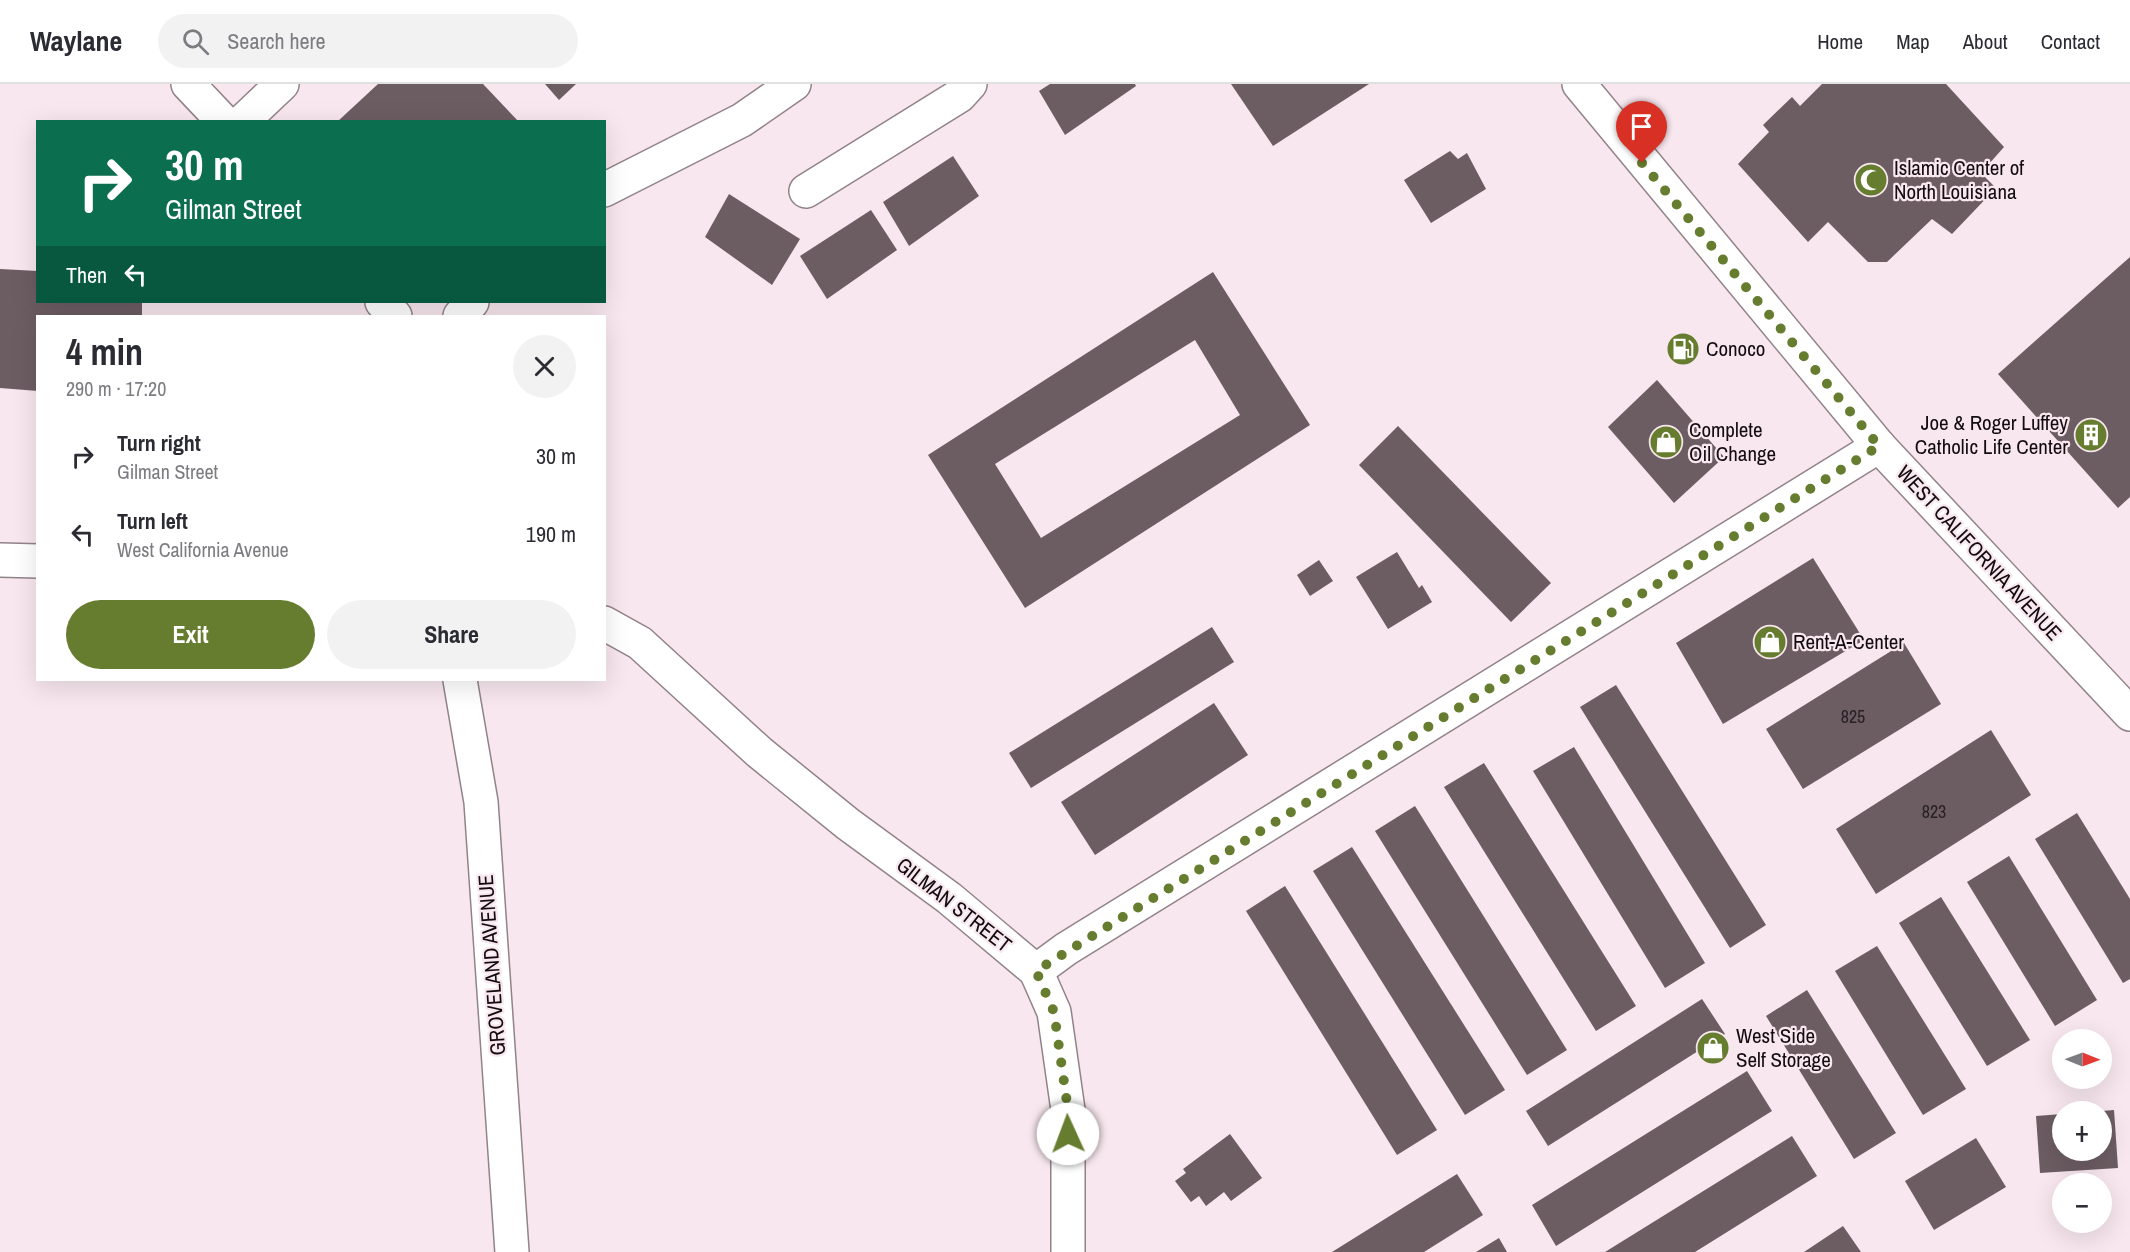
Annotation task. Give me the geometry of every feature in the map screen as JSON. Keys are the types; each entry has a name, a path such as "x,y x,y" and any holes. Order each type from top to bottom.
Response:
{"street":[{"path":"188,84 222,120"},
{"path":"244,120 282,84"},
{"path":"606,189 742,120 794,84"},
{"path":"806,191 959,96 970,84"},
{"name":"WEST CALIFORNIA AVENUE","path":"1579,84 1879,446 2119,687 2130,714"},
{"path":"383,303 394,315"},
{"path":"461,315 471,303"},
{"path":"1068,1252 1068,1110 1054,1012 1036,971 1879,446"},
{"path":"0,560 36,561"},
{"name":"GILMAN STREET","path":"606,624 640,644 768,759 848,824 949,898 1036,971"},
{"name":"GROVELAND AVENUE","path":"460,681 481,802 512,1252"}],"building":[{"path":"378,84 483,84 517,120 339,120"},
{"path":"545,84 576,84 559,100"},
{"path":"1050,84 1135,84 1136,86 1065,135 1039,91"},
{"path":"1231,84 1369,84 1273,146"},
{"name":"Islamic Center of North Louisiana","path":"1822,84 1946,84 2004,147 1981,173 1996,188 1952,234 1932,219 1887,262 1868,262 1828,222 1808,242 1738,164 1769,132 1763,125 1792,97 1800,106"},
{"path":"1450,151 1458,159 1467,153 1486,189 1431,223 1404,180"},
{"path":"953,156 979,196 909,246 883,202"},
{"path":"729,194 800,239 772,285 705,237"},
{"path":"871,210 897,250 827,299 800,256"},
{"name":"Joe & Roger Luffey Catholic Life Center","path":"2130,257 2130,497 2118,508 1998,374"},
{"path":"0,269 36,271 36,303 142,303 142,315 36,315 36,391 0,388"},
{"path":"1213,272 1310,425 1025,608 928,455","holes":["1195,340 1240,415 1041,538 995,464"]},
{"name":"Complete Oil Change","path":"1657,380 1724,457 1674,503 1608,427"},
{"path":"1398,426 1551,583 1511,622 1359,465"},
{"path":"1397,552 1419,588 1422,585 1432,602 1388,629 1356,577"},
{"name":"Rent-A-Center","path":"1813,558 1864,640 1723,724 1676,643"},
{"path":"1319,560 1333,581 1310,596 1297,575"},
{"path":"1212,627 1234,662 1031,788 1009,753"},
{"path":"1904,643 1941,704 1803,789 1766,729"},
{"path":"1616,685 1766,925 1730,948 1580,707"},
{"path":"1214,703 1248,755 1095,855 1061,802"},
{"path":"1991,730 2031,795 1876,894 1836,829"},
{"path":"1574,747 1705,963 1665,988 1533,771"},
{"path":"1484,763 1636,1006 1596,1031 1444,787"},
{"path":"1415,806 1567,1050 1527,1075 1375,831"},
{"path":"2077,813 2130,899 2130,979 2123,983 2035,839"},
{"path":"1352,847 1505,1090 1465,1115 1313,871"},
{"path":"2009,856 2097,1000 2055,1026 1967,882"},
{"path":"1285,886 1437,1130 1397,1155 1246,911"},
{"path":"1941,897 2030,1040 1987,1066 1899,923"},
{"path":"1877,946 1966,1089 1923,1115 1835,971"},
{"path":"1807,990 1896,1133 1854,1159 1766,1016"},
{"path":"1702,999 1725,1034 1548,1146 1526,1111"},
{"path":"1747,1071 1772,1111 1556,1246 1532,1205"},
{"path":"2112,1110 2114,1110 2118,1168 2040,1173 2036,1116 2052,1115 2052,1161 2112,1161"},
{"path":"1230,1134 1262,1178 1231,1201 1224,1192 1206,1206 1199,1196 1191,1202 1175,1181 1186,1173 1183,1169"},
{"path":"1792,1136 1817,1176 1695,1252 1605,1252"},
{"path":"1976,1138 2006,1187 1934,1230 1905,1181"},
{"path":"1457,1174 1483,1215 1424,1252 1332,1252"},
{"path":"1843,1226 1861,1252 1804,1252"},
{"path":"1499,1238 1507,1252 1476,1252"}],"place":[{"name":"Islamic Center of North Louisiana","path":"1871,180"},
{"name":"Conoco","path":"1683,349"},
{"name":"Joe & Roger Luffey Catholic Life Center","path":"2091,435"},
{"name":"Complete Oil Change","path":"1666,442"},
{"name":"Rent-A-Center","path":"1770,642"},
{"name":"West Side Self Storage","path":"1713,1048"}],"route":[{"path":"1068,1134 1068,1110 1054,1012 1036,971 1066,949 1879,446 1642,163"}]}
